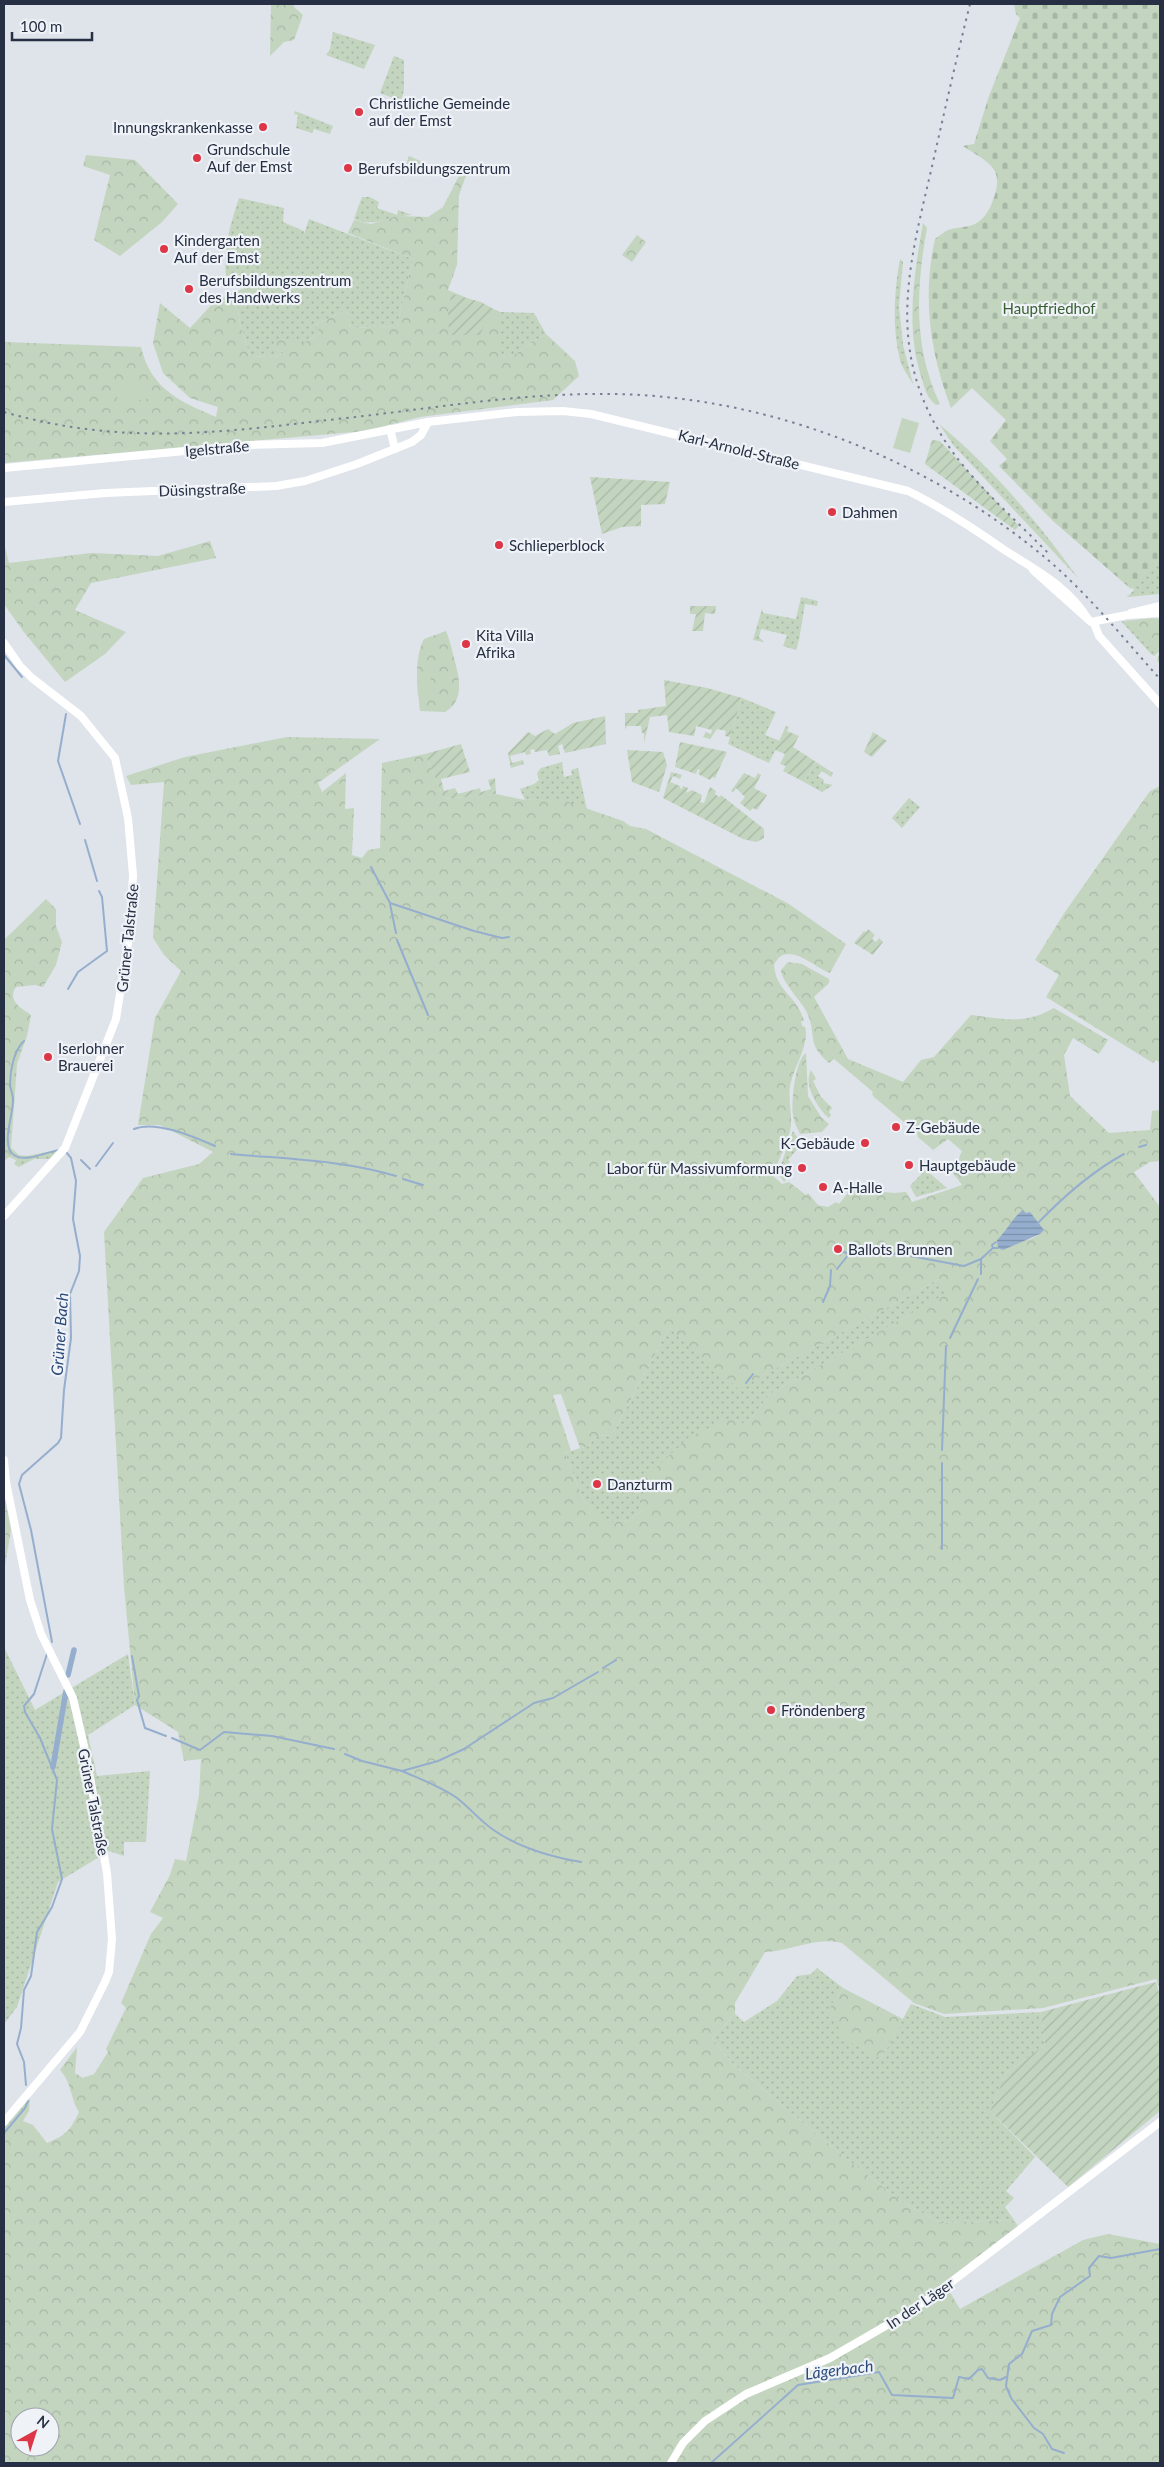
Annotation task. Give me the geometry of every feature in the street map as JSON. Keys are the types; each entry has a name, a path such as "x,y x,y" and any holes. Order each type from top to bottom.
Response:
{"main road":[{"name":"Karl-Arnold-Straße","path":"428,422 517,412 563,411 622,420 908,491 955,517 1028,565 1091,621"},
{"name":"Igelstraße","path":"4,468 249,445 322,443 428,422"},
{"name":"Düsingstraße","path":"4,502 105,493 276,486 327,474 412,442 421,435 428,422"},
{"path":"390,429 395,449"},
{"path":"1129,615 1160,600"},
{"path":"1148,607 1160,606"},
{"path":"1160,612 1091,621 1099,636 1160,704"},
{"path":"1129,615 1139,618 1160,617"},
{"path":"1098,631 1103,634 1160,696"},
{"name":"Grüner Talstraße","path":"4,644 20,666 81,716 108,749 118,767 128,818 133,875 132,905 119,1012 63,1151 16,1200 4,1216"},
{"name":"Grüner Talstraße","path":"4,1460 6,1482 30,1600 41,1634 73,1698 86,1755 107,1873 112,1939 106,1982 80,2032 4,2122"},
{"name":"In der Läger","path":"671,2463 684,2443 705,2421 746,2394 830,2358 908,2313 945,2288 1160,2122"}],"green space":[{"path":"271,4 294,4 294,7 303,15 294,40 284,42 270,56"},
{"name":"Hauptfriedhof","path":"1014,4 1160,4 1160,559 1131,589 1053,521 999,466 1007,459 990,441 1006,420 972,388 951,408 933,346 930,325 929,282 935,239 948,230 972,225 981,220 989,209 996,191 996,174 993,168 963,146 974,144 989,96 1020,18 1016,14"},
{"path":"333,32 375,45 364,69 326,55 330,49"},
{"path":"394,56 404,60 404,90 401,101 380,93"},
{"path":"295,111 333,126 330,134 314,129 312,133 296,128 298,115 294,114"},
{"path":"86,155 135,160 178,204 162,222 120,256 94,240 110,175 83,166"},
{"path":"409,156 425,163 423,168 402,177"},
{"path":"467,173 459,195 457,265 448,290 500,312 500,356 511,357 546,334 575,361 579,376 553,400 420,417 365,431 4,463 4,342 141,347 152,373 168,392 216,417 218,407 190,398 163,373 153,343 160,303 190,328 214,302 259,281 257,292 237,303 240,324 250,356 274,357 284,353 275,348 276,339 303,343 320,334 316,324 347,310 350,328 397,326 413,259 348,233 354,220 371,224 398,216 428,217 443,207 460,174"},
{"path":"362,197 370,197 379,202 377,208 397,215 398,210 412,215 375,222 354,219"},
{"path":"239,198 284,208 283,222 304,231 304,234 309,219 413,259 397,326 350,328 347,310 316,324 320,334 303,343 275,348 284,353 274,357 250,356 240,324 237,303 257,292 259,281 264,274 228,288 225,264 227,242"},
{"path":"923,223 927,228 919,295 919,318 925,361 931,383 940,404 936,405 930,400 925,390 917,360 912,321 914,282"},
{"path":"637,235 646,242 632,262 622,255"},
{"path":"900,259 903,262 899,306 903,345 913,384 901,363 897,348 895,297"},
{"path":"452,294 481,302 497,311 488,317 480,335 449,335 448,309"},
{"path":"500,312 534,313 546,334 511,357 500,356"},
{"path":"145,382 147,399 118,403 116,386"},
{"path":"902,418 919,423 910,453 893,448"},
{"path":"939,424 996,477 1047,536 1078,578 954,446"},
{"path":"932,440 940,441 1019,526 1015,530 925,464"},
{"path":"590,477 670,482 665,504 641,505 641,526 622,527 602,534"},
{"path":"210,541 216,558 91,583 75,610 126,632 105,654 65,682 23,631 4,604 4,543 9,563 91,553 158,556"},
{"path":"1160,559 1160,594 1127,597 1134,590 1132,587"},
{"path":"801,597 818,601 817,606 805,604 796,650 783,646 787,635 761,629 759,637 764,642 753,640 762,609 763,613 796,619"},
{"path":"690,606 716,606 715,614 705,613 703,631 692,631 696,614 690,614"},
{"path":"1160,619 1160,651 1124,621"},
{"path":"1121,621 1127,622 1160,651 1154,656 1151,654"},
{"path":"446,631 457,669 459,693 452,707 445,712 420,711 417,674 418,656 424,639"},
{"path":"1160,651 1160,664 1157,660"},
{"path":"419,676 428,676 431,679 433,694 430,698 422,699 418,695 417,680"},
{"path":"664,680 707,688 742,698 730,737 725,736 726,731 717,729 710,739 703,737 706,732 711,734 712,730 696,726 694,736 669,732 667,715 650,717 644,743 644,733 642,733 641,726 627,726 625,730 625,713 638,713 638,710 666,706"},
{"path":"742,698 776,712 765,735 780,741 769,763 728,744"},
{"path":"605,716 606,744 565,753 562,744 558,746 560,754 549,756 547,750 535,752 534,749 530,750 531,754 526,755 525,752 510,756 512,763 523,760 524,764 511,768 508,753 528,732 535,736 548,729 555,734 573,723"},
{"path":"786,726 789,727 787,731 799,736 793,747 816,762 804,782 783,771 786,766 780,764 785,754 775,750"},
{"path":"873,732 887,741 872,757 864,752"},
{"path":"287,737 380,739 318,783 322,792 346,773 345,809 354,808 352,855 362,858 368,850 380,848 382,763 425,754 444,799 496,794 525,800 549,799 565,801 623,821 630,826 646,829 789,904 846,944 830,973 793,954 779,957 774,965 783,988 801,1012 804,1021 801,1021 802,1026 805,1027 806,1033 804,1047 790,1088 790,1132 774,1177 782,1184 789,1182 806,1195 808,1193 818,1205 828,1207 836,1202 839,1204 848,1193 846,1191 848,1188 894,1193 906,1192 912,1202 962,1185 950,1169 956,1166 962,1151 948,1139 933,1150 918,1137 917,1133 874,1097 873,1092 834,1059 829,1063 821,1056 814,1043 811,1025 805,1009 782,974 781,970 788,962 802,964 829,979 829,983 814,997 848,1059 903,1082 921,1060 934,1057 971,1015 1023,1019 1054,1008 1108,1040 1099,1054 1073,1038 1064,1055 1070,1096 1109,1133 1150,1130 1152,1111 1160,1110 1160,1161 1150,1162 1134,1172 1160,1207 1160,1990 1156,1979 1043,2008 944,2014 914,2003 842,1943 823,1941 765,1952 735,2003 735,2014 712,2038 732,2063 844,2157 904,2203 941,2223 1007,2220 1018,2226 944,2282 960,2309 1083,2240 1108,2234 1160,2244 1160,2463 4,2463 4,2127 30,2098 29,2111 23,2121 33,2125 47,2143 63,2135 73,2124 79,2112 67,2080 60,2070 77,2047 75,2073 83,2078 94,2074 108,2052 106,2049 126,2008 121,2003 151,1934 163,1918 150,1912 170,1875 175,1859 186,1861 199,1795 201,1759 184,1761 178,1732 135,1705 124,1586 104,1232 143,1178 199,1164 213,1152 160,1125 138,1125 155,1018 181,971 164,955 153,938 164,782 131,785 126,776 185,757","holes":["1035,1220 1044,1230 1034,1238 1022,1241 997,1240 1006,1232","939,1279 947,1293 770,1394 747,1424 728,1419 689,1437 641,1482 646,1489 639,1500 644,1509 629,1520 605,1523 584,1501 565,1453 588,1446 597,1436 612,1435 669,1328 739,1389","561,1394 580,1448 571,1451 553,1395"]},
{"path":"680,742 727,752 715,778 712,777 710,780 698,774 700,770 698,769 696,774 675,767"},
{"path":"461,744 470,772 441,779 444,791 455,788 458,794 480,788 481,792 491,789 488,780 495,778 496,794 444,799 425,754"},
{"path":"627,750 663,752 667,765 659,792 632,782"},
{"path":"562,762 564,777 572,775 571,770 578,768 587,810 556,801 525,800 520,789 539,780 537,773 541,768"},
{"path":"816,762 833,773 831,777 822,771 818,776 824,780 823,783 833,785 822,792 804,782"},
{"path":"671,772 682,775 680,779 673,776 670,782 680,786 681,790 683,786 688,788 686,793 692,790 702,795 700,802 704,803 710,787 716,791 715,794 719,797 721,795 764,829 764,838 756,842 743,839 663,798"},
{"path":"744,773 755,778 758,773 761,775 754,788 767,795 757,810 753,808 750,811 740,803 745,797 736,788 733,792 731,791"},
{"path":"1160,786 1160,1062 1156,1060 1153,1063 1046,997 1059,975 1035,960 1065,912 1150,791"},
{"path":"909,798 920,807 902,828 892,818"},
{"path":"46,899 56,909 56,926 62,942 56,965 43,987 35,985 16,987 14,992 13,996 16,1003 31,1015 27,1036 17,1064 11,1148 19,1155 16,1160 9,1157 4,1161 4,940"},
{"path":"868,929 875,935 872,939 876,942 879,938 883,942 873,955 854,943"},
{"path":"806,1053 808,1096 821,1117 829,1124 822,1132 800,1134 793,1118 793,1101 799,1064"},
{"path":"811,1070 816,1079 813,1081 821,1097 832,1108 829,1112 831,1115 829,1118 824,1114 812,1096 809,1082"},
{"path":"793,1131 802,1144 788,1160 790,1162 781,1173 786,1180 784,1182 778,1173"},
{"path":"62,1149 55,1159 34,1159 19,1167 14,1164 19,1155 27,1156"},
{"path":"925,1170 947,1188 916,1197 910,1186"},
{"path":"939,1279 948,1293 770,1394 747,1424 647,1489 644,1509 629,1520 605,1524 584,1501 565,1453 588,1446 597,1436 612,1435 669,1328 740,1388"},
{"path":"4,1493 11,1530 4,1571"},
{"path":"4,1647 35,1710 128,1654 135,1705 88,1735 97,1776 150,1771 146,1842 124,1842 124,1856 109,1851 58,1882 17,2007 4,2024"},
{"path":"817,1968 843,1988 828,2010 881,2059 911,2004 945,2017 1041,2012 1045,2045 1006,2073 990,2111 1035,2157 1006,2191 1014,2198 1005,2207 1018,2226 1007,2220 941,2223 904,2203 844,2157 732,2063 712,2038 735,2014 744,2022 777,2001 797,1976 811,1974"},
{"path":"1156,1982 1160,1996 1160,2111 1068,2187 990,2111 1006,2073 1045,2045 1041,2012"},
{"path":"843,1988 903,2019 881,2059 845,2039 828,2010"}],"water":[{"path":"1023,1210 1026,1213 1030,1212 1044,1230 1040,1234 1003,1250 998,1248 997,1240"}],"waterway":[{"name":"Grüner Bach","path":"4,655 22,677"},
{"name":"Grüner Bach","path":"66,714 58,761 80,824"},
{"name":"Grüner Bach","path":"85,840 97,881"},
{"path":"371,867 390,903 474,931 502,938 509,937"},
{"name":"Grüner Bach","path":"68,989 78,972 107,951 102,897 99,891"},
{"path":"390,904 396,933"},
{"path":"397,940 428,1015"},
{"name":"Grüner Bach","path":"24,1041 15,1055 11,1073 10,1086 13,1105 8,1137 10,1151 14,1155 24,1158 59,1150"},
{"path":"134,1129 143,1127 164,1128 186,1134 215,1146"},
{"path":"96,1166 113,1143"},
{"path":"1139,1147 1146,1145"},
{"name":"Grüner Bach","path":"52,1642 31,1530 19,1484 22,1475 58,1443 61,1438 64,1390 71,1338 70,1294 79,1271 80,1256 73,1219 76,1181 71,1158 66,1152"},
{"path":"231,1154 335,1163 396,1176"},
{"path":"1038,1223 1078,1185 1124,1154"},
{"path":"81,1160 90,1169"},
{"path":"403,1179 423,1185"},
{"path":"993,1248 992,1245 996,1242"},
{"path":"838,1249 849,1254 900,1254 964,1266 981,1259 993,1248 998,1248"},
{"path":"837,1269 849,1254"},
{"path":"981,1259 981,1274"},
{"path":"823,1302 830,1286 831,1270"},
{"path":"950,1338 978,1279"},
{"path":"942,1450 946,1346"},
{"path":"746,1383 753,1374"},
{"path":"942,1463 942,1549"},
{"path":"68,1675 74,1650"},
{"name":"Grüner Bach","path":"26,2085 24,2062 17,2044 21,2028 24,1990 31,1976 37,1932 52,1907 62,1879 52,1829 57,1780 40,1738 25,1712 24,1706 34,1694 47,1654"},
{"path":"132,1656 139,1696 137,1700 145,1728 166,1736"},
{"path":"603,1668 616,1660"},
{"path":"345,1754 362,1761 402,1771 438,1761 464,1749 534,1703 553,1698 598,1672"},
{"path":"53,1767 66,1691"},
{"path":"172,1738 200,1750 224,1732 272,1736 334,1749"},
{"path":"402,1771 450,1794 505,1837 526,1847 581,1862"},
{"name":"Grüner Bach","path":"4,2133 25,2108 28,2101"},
{"name":"Lägerbach","path":"1064,2453 1052,2449 1043,2434 1034,2428 1011,2398 1006,2386 1009,2364 1022,2354 1032,2331 1051,2325 1052,2314 1060,2297 1090,2276 1089,2268 1099,2256 1111,2258 1160,2249"},
{"name":"Lägerbach","path":"711,2463 798,2385 879,2372 892,2395 953,2398 959,2377 969,2379 978,2370 982,2369 988,2378 1000,2380 1006,2377"}],"railway":[{"path":"970,4 925,196 912,262 908,295 908,328 911,360 921,393 936,426 959,461 1048,553"},
{"path":"4,412 49,423 92,430 133,433 175,433 258,428 534,396 597,394 658,396 718,404 778,418 837,437 894,461 948,490 1000,523 1048,560 1078,588 1160,679"}],"place":[{"name":"Christliche Gemeinde auf der Emst","path":"359,112"},
{"name":"Innungskrankenkasse","path":"263,127"},
{"name":"Grundschule Auf der Emst","path":"197,158"},
{"name":"Berufsbildungszentrum","path":"348,168"},
{"name":"Kindergarten Auf der Emst","path":"164,249"},
{"name":"Berufsbildungszentrum des Handwerks","path":"189,289"},
{"name":"Dahmen","path":"832,512"},
{"name":"Schlieperblock","path":"499,545"},
{"name":"Kita Villa Afrika","path":"466,644"},
{"name":"Iserlohner Brauerei","path":"48,1057"},
{"name":"Z-Gebäude","path":"896,1127"},
{"name":"K-Gebäude","path":"865,1143"},
{"name":"Hauptgebäude","path":"909,1165"},
{"name":"Labor für Massivumformung","path":"802,1168"},
{"name":"A-Halle","path":"823,1187"},
{"name":"Ballots Brunnen","path":"838,1249"},
{"name":"Danzturm","path":"597,1484"},
{"name":"Fröndenberg","path":"771,1710"}]}
